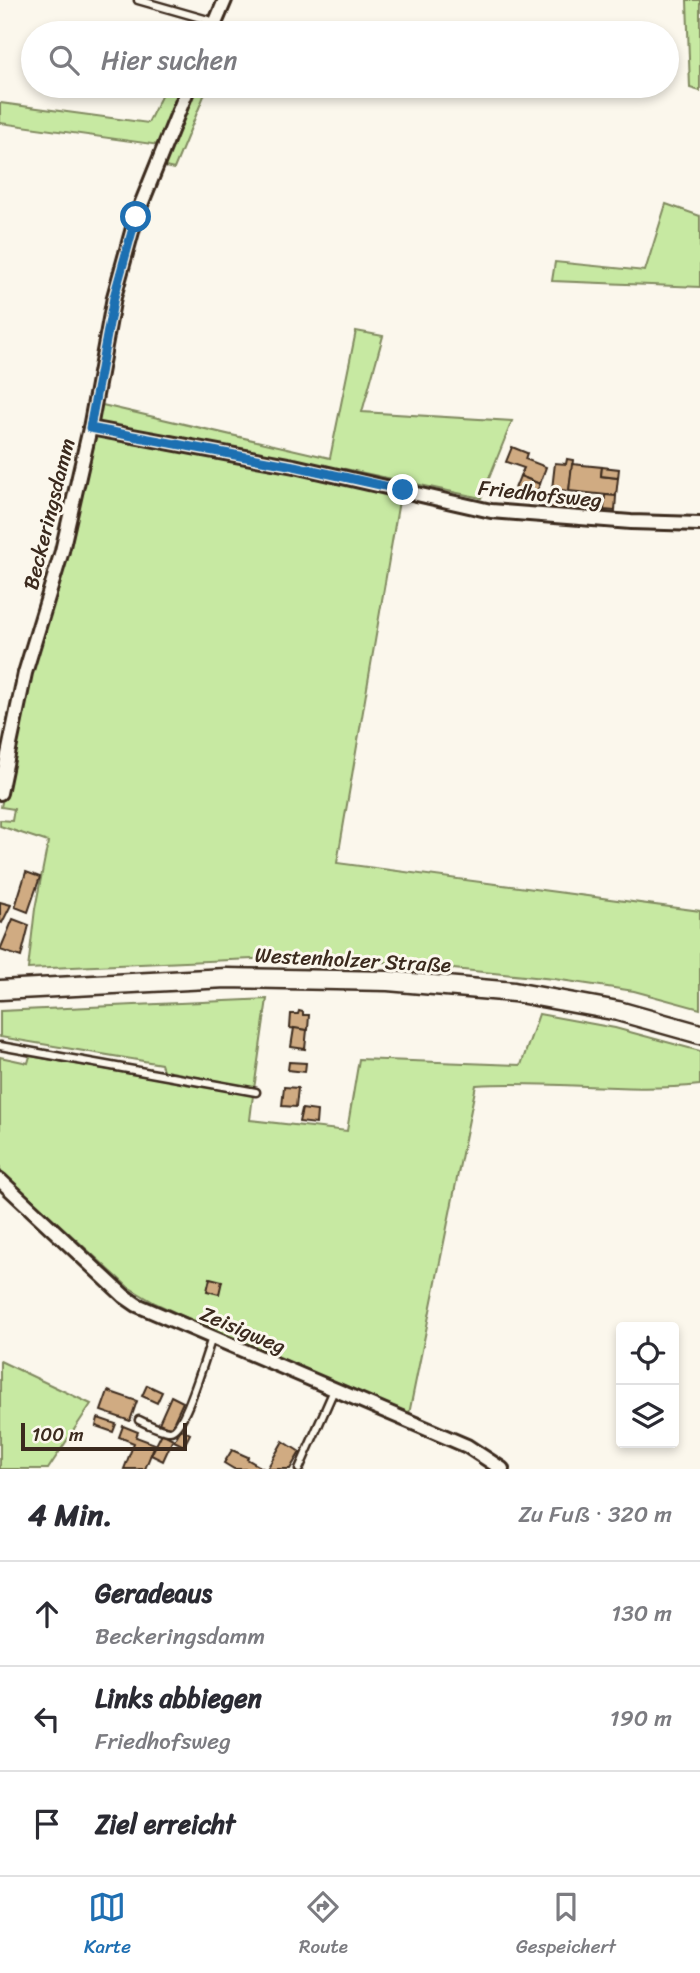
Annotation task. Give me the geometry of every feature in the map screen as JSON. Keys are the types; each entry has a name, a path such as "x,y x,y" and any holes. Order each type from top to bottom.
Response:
{"main road":[{"name":"Westenholzer Straße","path":"0,990 226,978 388,981 514,992 618,1012 700,1034"}],"street":[{"path":"216,21 225,0"},
{"name":"Beckeringsdamm","path":"0,793 25,673 62,551 90,428 114,297 136,217 185,98"},
{"name":"Friedhofsweg","path":"90,428 294,466 491,511 631,522 700,524"},
{"name":"Zeisigweg","path":"0,1180 124,1296 147,1310 467,1446 502,1469"}],"lane":[{"path":"138,0 194,21"},
{"path":"0,1046 256,1092"},
{"path":"139,1420 169,1432 175,1430 184,1416 212,1338"},
{"path":"299,1469 334,1390"}],"green space":[{"path":"687,0 700,0 700,91 690,88"},
{"path":"160,98 179,98 159,145 0,123 0,103 148,123"},
{"path":"189,98 203,98 174,169 161,166"},
{"path":"666,204 700,216 700,287 552,281 555,262 645,271"},
{"path":"356,331 383,336 362,412 512,421 481,498 345,469 343,474 93,426 98,404 330,458"},
{"path":"91,435 293,470 400,495 337,863 700,911 700,1009 634,991 554,979 323,956 28,969 35,909 48,842 0,826 0,820 12,821 14,809 1,807 21,711"},
{"path":"267,999 254,1089 164,1073 161,1064 0,1037 0,1011"},
{"path":"539,1014 615,1028 700,1051 700,1085 644,1088 476,1085 409,1414 221,1334 155,1303 128,1287 0,1170 0,1057 28,1063 30,1056 253,1095 250,1120 347,1131 359,1059 521,1065"},
{"path":"0,1361 91,1404 48,1469 0,1469"}],"building":[{"path":"512,447 527,453 525,459 546,467 540,484 520,476 524,468 506,462"},
{"path":"567,459 573,460 569,491 552,489 555,463 566,464"},
{"path":"572,464 602,467 601,476 618,478 616,496 569,491"},
{"path":"602,467 619,469 618,478 601,476"},
{"path":"520,476 540,484 534,499 514,491"},
{"path":"605,495 616,496 615,511 604,510"},
{"path":"551,500 567,500 567,512 551,511"},
{"path":"26,872 40,877 28,912 15,907"},
{"path":"0,902 11,905 2,923 0,922"},
{"path":"13,919 29,925 21,957 0,950"},
{"path":"299,1011 303,1012 303,1015 309,1015 308,1030 290,1028 291,1014 298,1014"},
{"path":"294,1028 307,1030 305,1049 291,1047"},
{"path":"289,1062 306,1063 305,1072 288,1070"},
{"path":"284,1087 298,1088 296,1107 282,1106"},
{"path":"302,1109 317,1111 316,1124 299,1122"},
{"path":"210,1278 222,1281 219,1294 207,1291"},
{"path":"147,1385 162,1392 157,1403 142,1396"},
{"path":"108,1391 137,1401 130,1421 101,1411"},
{"path":"171,1396 183,1402 171,1428 159,1423"},
{"path":"98,1418 116,1424 113,1432 96,1426"},
{"path":"123,1426 138,1432 136,1437 155,1444 145,1469 124,1469 134,1443 119,1437"},
{"path":"181,1429 190,1434 184,1446 174,1441"},
{"path":"162,1433 173,1439 163,1461 151,1455"},
{"path":"283,1441 300,1452 290,1469 267,1469"},
{"path":"232,1450 248,1457 247,1459 264,1469 234,1469 224,1463"}],"route":[{"path":"136,217 114,297 90,428 294,466 403,490"}]}
